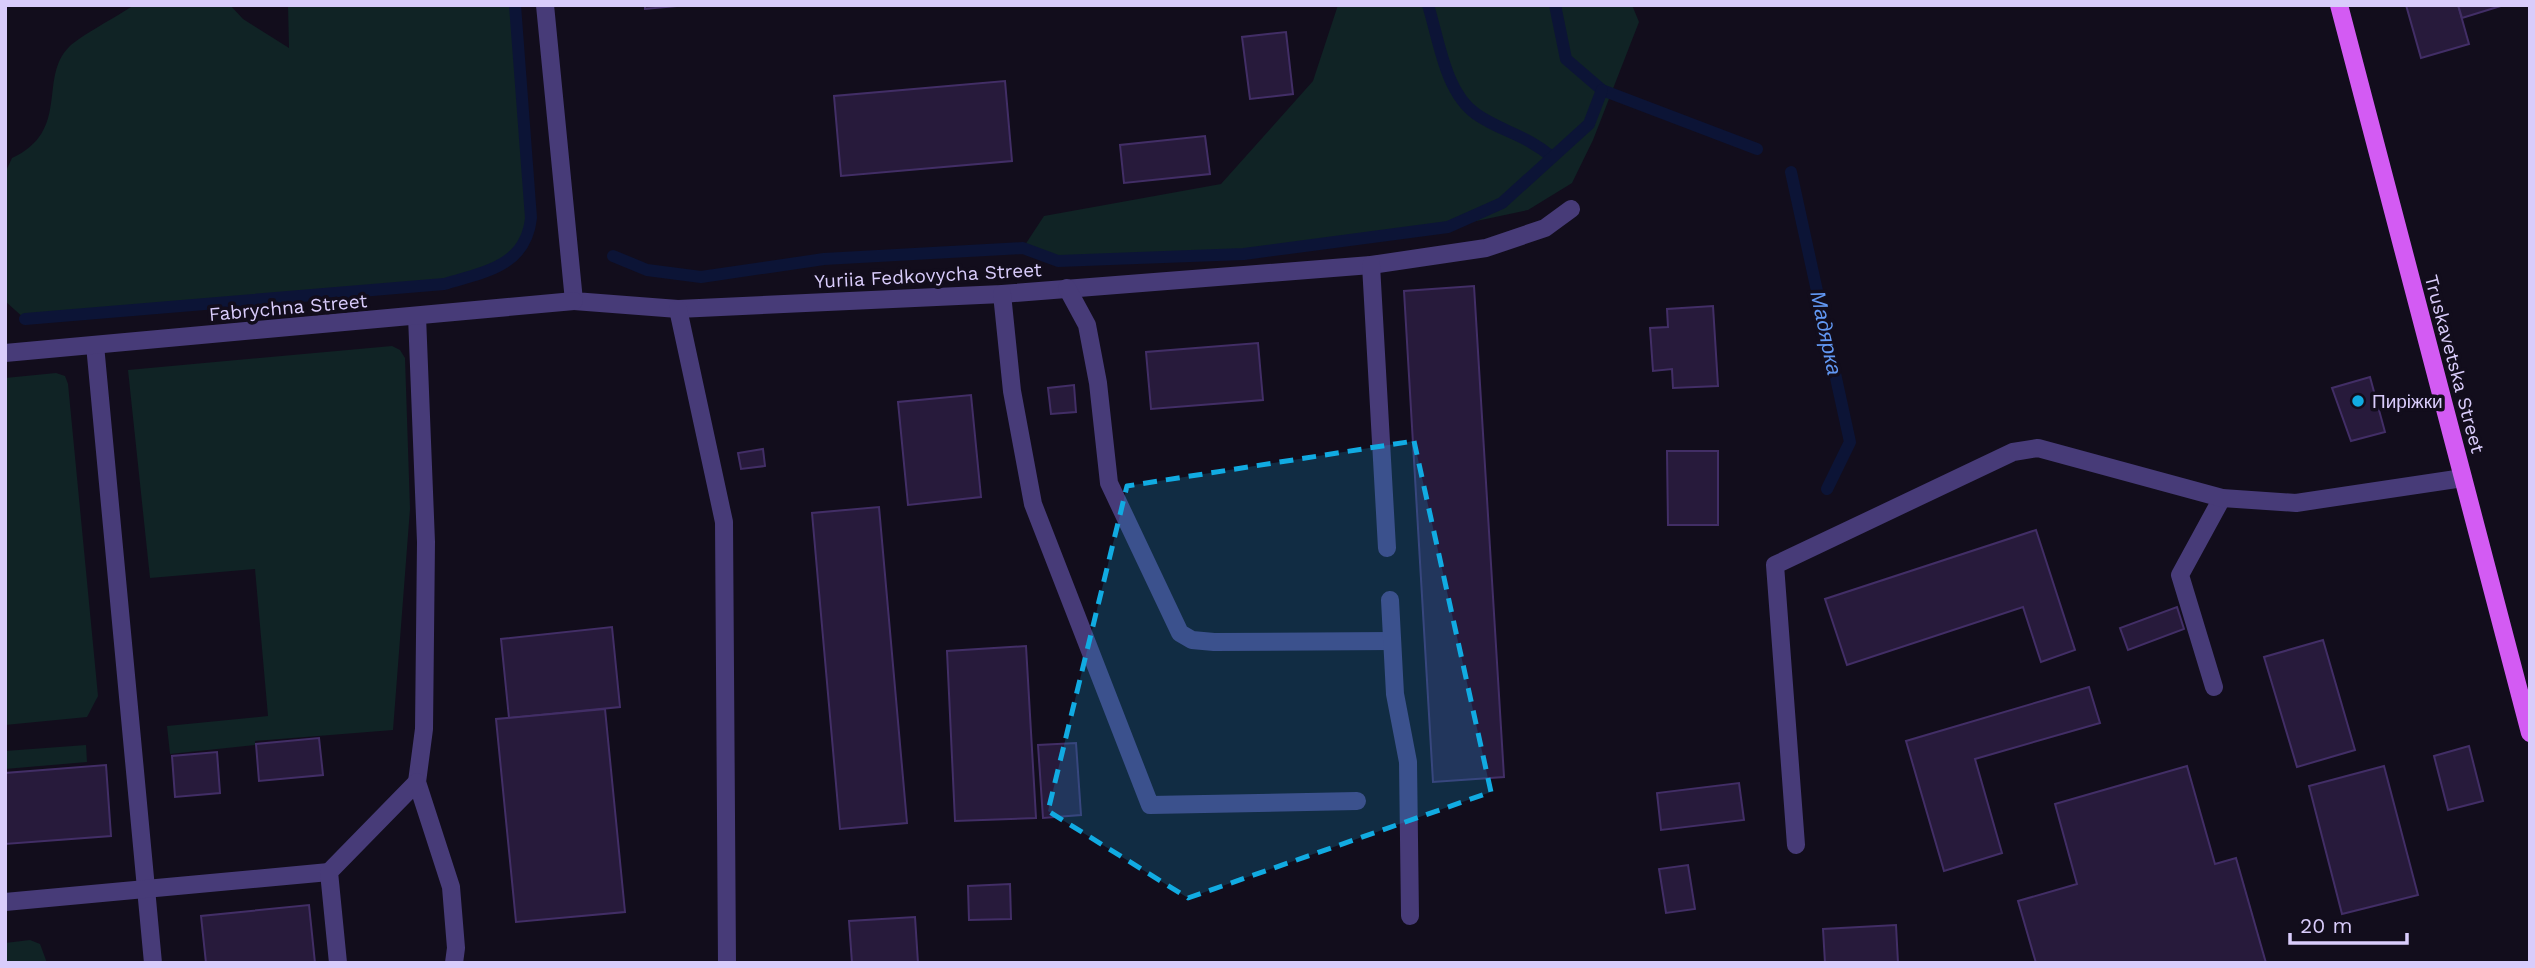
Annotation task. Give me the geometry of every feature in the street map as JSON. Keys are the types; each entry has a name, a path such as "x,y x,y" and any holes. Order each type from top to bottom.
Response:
{"main road":[{"name":"Truskavetska Street","path":"2339,5 2530,733"}],"street":[{"path":"545,5 574,301"},
{"name":"Yuriia Fedkovycha Street","path":"574,301 678,310 1002,294 1371,265 1486,248 1545,228 1571,209"},
{"path":"1371,265 1387,548"},
{"path":"1067,288 1087,325 1098,383 1109,483 1180,633 1192,640 1214,642 1392,641"},
{"path":"1002,294 1012,391 1033,504 1150,805 1357,801"},
{"name":"Fabrychna Street","path":"5,353 574,301"},
{"path":"678,310 724,522 727,963"},
{"path":"417,316 426,542 424,729 417,782 451,887 456,948 454,963"},
{"path":"95,345 153,963"},
{"path":"1796,845 1775,565 2013,452 2038,448 2222,498 2296,503 2463,478"},
{"path":"2214,687 2180,575 2222,498"},
{"path":"1390,600 1395,694 1408,762 1410,916"},
{"path":"5,902 329,872 417,782"},
{"path":"329,872 338,963"}],"highlighted area":[{"path":"1414,441 1491,792 1188,898 1048,811 1127,486"}],"green space":[{"path":"134,5 230,5 243,19 289,48 288,5 515,5 531,218 528,234 521,247 501,264 444,284 25,319 5,301 5,173 12,158 30,147 41,134 48,119 55,74 69,47"},
{"path":"1338,5 1632,5 1639,22 1593,140 1572,183 1528,210 1448,227 1244,254 1058,261 1023,248 1044,216 1221,184 1313,81"},
{"path":"392,346 400,350 405,358 410,509 393,730 255,741 255,745 170,754 167,726 268,716 255,569 150,578 128,370"},
{"path":"56,373 65,376 68,384 98,696 87,717 5,725 5,378"},
{"path":"86,745 87,762 5,769 5,751"},
{"path":"30,940 40,944 47,963 5,963 5,943"}],"building":[{"path":"645,5 688,5 645,9"},
{"path":"2406,5 2458,5 2469,44 2421,58"},
{"path":"2458,5 2504,5 2462,18"},
{"path":"1286,32 1293,94 1250,99 1242,37"},
{"path":"1005,81 1012,161 841,176 834,96"},
{"path":"1205,136 1210,174 1124,183 1120,145"},
{"path":"1474,286 1504,777 1433,782 1404,291"},
{"path":"1713,306 1718,386 1673,388 1672,369 1653,371 1650,328 1668,327 1667,309"},
{"path":"1258,343 1263,400 1151,409 1146,352"},
{"path":"2370,377 2385,432 2351,441 2332,388"},
{"path":"1074,385 1076,412 1051,414 1048,388"},
{"path":"971,395 981,497 908,505 898,402"},
{"path":"763,449 765,466 741,469 738,453"},
{"path":"1667,451 1718,451 1718,525 1668,525"},
{"path":"879,507 907,823 840,829 812,513"},
{"path":"2036,530 2075,650 2041,662 2023,607 1847,665 1825,599"},
{"path":"2177,607 2184,629 2128,650 2120,628"},
{"path":"612,627 620,707 509,718 501,639"},
{"path":"2323,640 2355,750 2297,767 2264,657"},
{"path":"1026,646 1036,818 955,821 947,651"},
{"path":"2089,687 2100,723 1975,759 2002,853 1944,871 1906,741"},
{"path":"605,709 625,912 516,922 496,719"},
{"path":"319,738 323,775 259,781 256,744"},
{"path":"1076,743 1081,815 1043,818 1038,745"},
{"path":"2469,746 2483,801 2448,810 2434,756"},
{"path":"217,752 220,793 175,797 172,756"},
{"path":"106,765 111,836 5,844 5,773"},
{"path":"2187,766 2215,864 2236,858 2266,963 2036,963 2018,901 2077,884 2055,804"},
{"path":"2384,766 2418,895 2342,914 2309,786"},
{"path":"1739,783 1744,820 1661,830 1657,793"},
{"path":"1688,865 1695,909 1666,913 1659,869"},
{"path":"1010,884 1011,919 969,920 968,886"},
{"path":"309,905 315,963 206,963 201,916"},
{"path":"915,917 918,963 852,963 849,921"},
{"path":"1896,925 1898,963 1825,963 1823,929"}],"waterway":[{"path":"25,319 444,284 488,270 512,257 528,234 531,218 515,5"},
{"path":"1428,5 1444,64 1465,104 1476,114 1532,143 1552,157"},
{"name":"Мадярка","path":"1555,5 1566,59 1602,90 1757,149"},
{"path":"613,256 647,270 701,277 824,259 1023,248 1058,261 1244,254 1448,227 1502,203 1589,124 1602,90"},
{"name":"Мадярка","path":"1791,172 1850,442 1827,489"}],"place":[{"name":"Пиріжки","path":"2358,401"}]}
